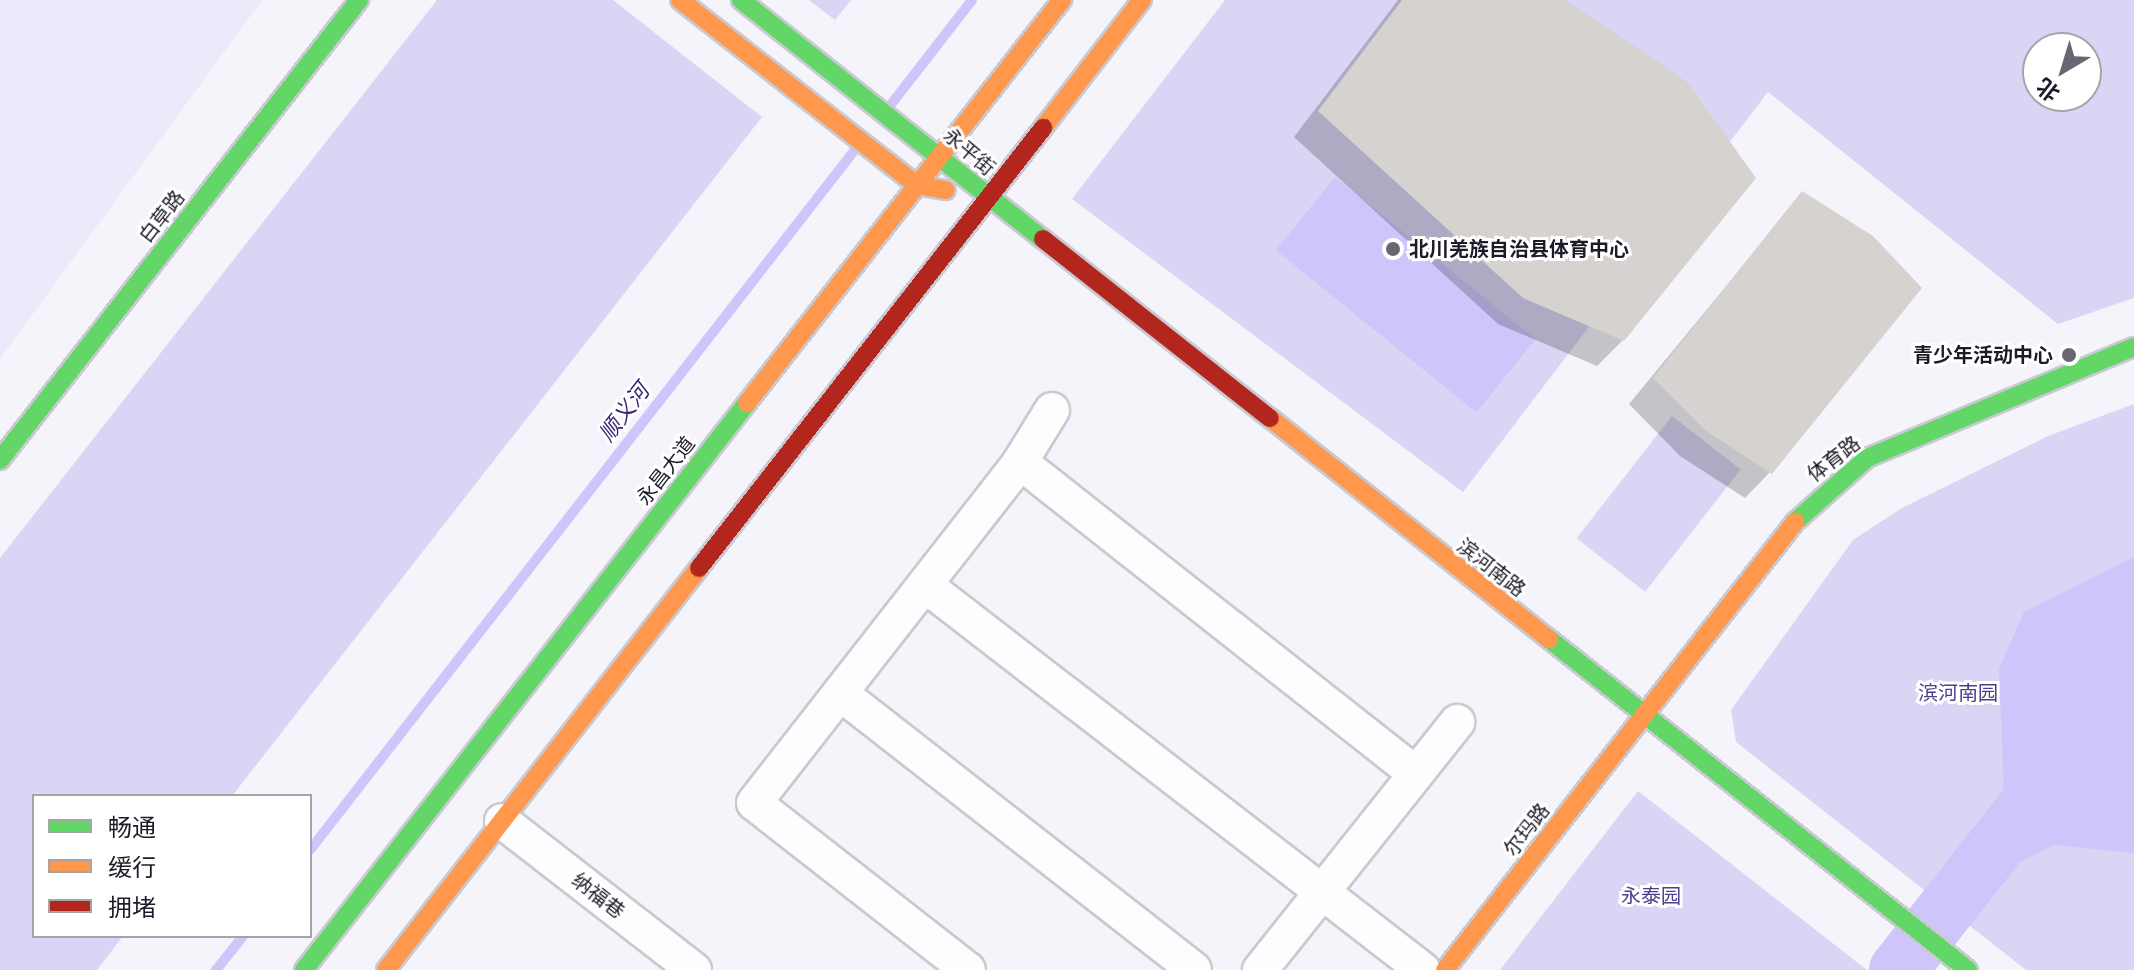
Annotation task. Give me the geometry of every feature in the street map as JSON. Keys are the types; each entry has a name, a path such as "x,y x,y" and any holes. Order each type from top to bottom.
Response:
{"street":[{"name":"白草路","path":"0,460 359,0"},
{"name":"永平街","path":"680,0 917,185 988,198"},
{"name":"永平街","path":"741,0 909,131 988,198"},
{"name":"永昌大道","path":"304,970 1062,0"},
{"path":"386,970 1142,0"},
{"name":"滨河南路","path":"988,198 1967,969"},
{"name":"体育路","path":"1644,716 1799,517 1831,485 1867,458 1914,435 2134,347"},
{"path":"955,966 754,803 1020,462 1052,410"},
{"path":"1020,462 1416,774"},
{"path":"925,585 1423,970"},
{"path":"840,693 1194,970"},
{"name":"尔玛路","path":"1445,970 1644,716"},
{"path":"1260,970 1457,722"},
{"name":"纳福巷","path":"502,821 694,970"}],"shaded area":[{"path":"0,0 262,0 0,359"},
{"path":"1335,177 1536,339 1476,412 1276,250"},
{"path":"2134,557 2134,853 2053,845 1999,873 1972,848 2004,794 1999,669 2024,612"}],"green space":[{"path":"437,0 613,0 762,117 234,794 32,794 32,938 121,938 97,970 0,970 0,558"},
{"path":"809,0 851,0 835,20"},
{"name":"北川羌族自治县体育中心","path":"1225,0 2134,0 2134,298 2058,324 1768,92 1463,492 1072,199"},
{"name":"滨河南园","path":"2134,404 2134,970 2026,970 1736,742 1731,710 1853,540 1900,509 2048,436"},
{"path":"1672,416 1741,470 1645,592 1577,538"},
{"name":"永泰园","path":"1638,791 1867,970 1500,970"}],"building":[{"path":"1402,0 1565,0 1687,82 1756,178 1624,341 1523,298 1318,111"},
{"path":"1802,191 1873,236 1922,288 1772,474 1705,430 1653,378"}],"waterway":[{"name":"顺义河","path":"889,107 972,0"},
{"name":"顺义河","path":"312,847 854,151"},
{"path":"1898,970 2134,671"},
{"name":"顺义河","path":"216,970 241,938"}],"traffic: fast":[{"path":"0,460 359,0"},
{"path":"741,0 1043,239"},
{"path":"1795,522 1867,458 2134,347"},
{"path":"304,970 747,403"},
{"path":"1549,639 1968,970"}],"traffic: slow":[{"path":"680,0 917,185 946,190"},
{"path":"747,403 1062,0"},
{"path":"1043,128 1142,0"},
{"path":"1270,418 1549,639"},
{"path":"1445,970 1795,522"},
{"path":"386,970 699,568"}],"traffic: jam":[{"path":"699,568 1043,128"},
{"path":"1043,239 1270,418"}],"place":[{"name":"北川羌族自治县体育中心","path":"1393,249"},
{"name":"青少年活动中心","path":"2069,355"}]}
